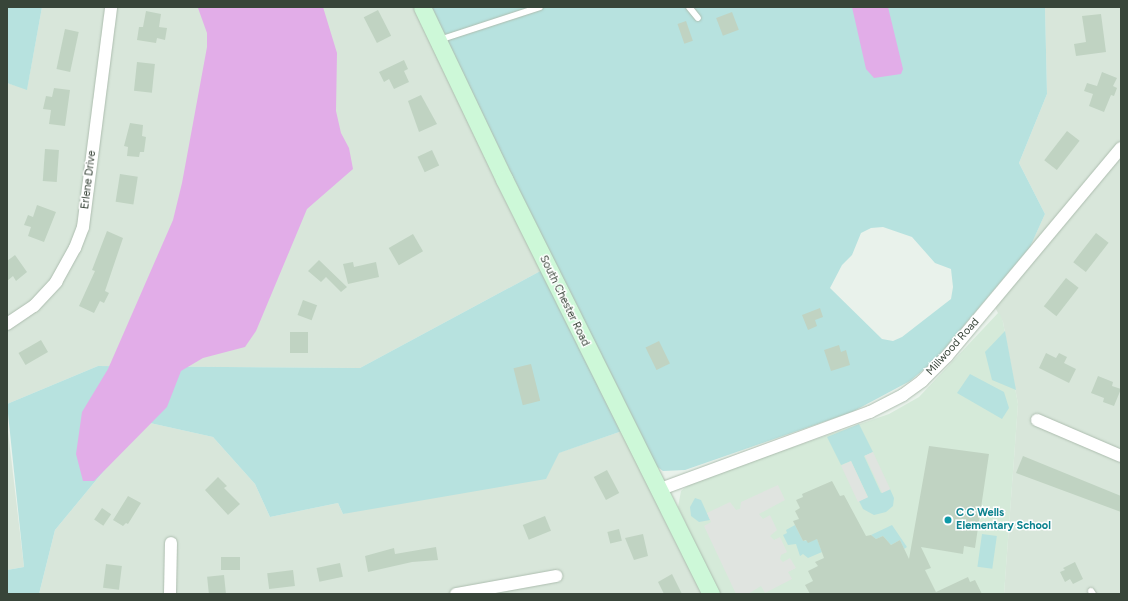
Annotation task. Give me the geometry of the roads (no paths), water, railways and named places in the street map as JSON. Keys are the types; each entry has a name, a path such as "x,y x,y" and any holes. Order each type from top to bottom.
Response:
{"street":[{"name":"Erlene Drive","path":"7,324 34,306 56,282 76,248 83,227 111,7"},
{"name":"South Chester Road","path":"422,7 658,490 711,594"},
{"name":"Millwood Road","path":"658,490 870,412 916,386 947,356 1121,148"},
{"path":"1037,420 1121,456"},
{"path":"170,594 171,544"},
{"path":"456,594 556,576"}],"lane":[{"path":"437,40 540,7"},
{"path":"690,7 698,18"}],"place":[{"name":"C C Wells Elementary School","path":"948,520"}]}
